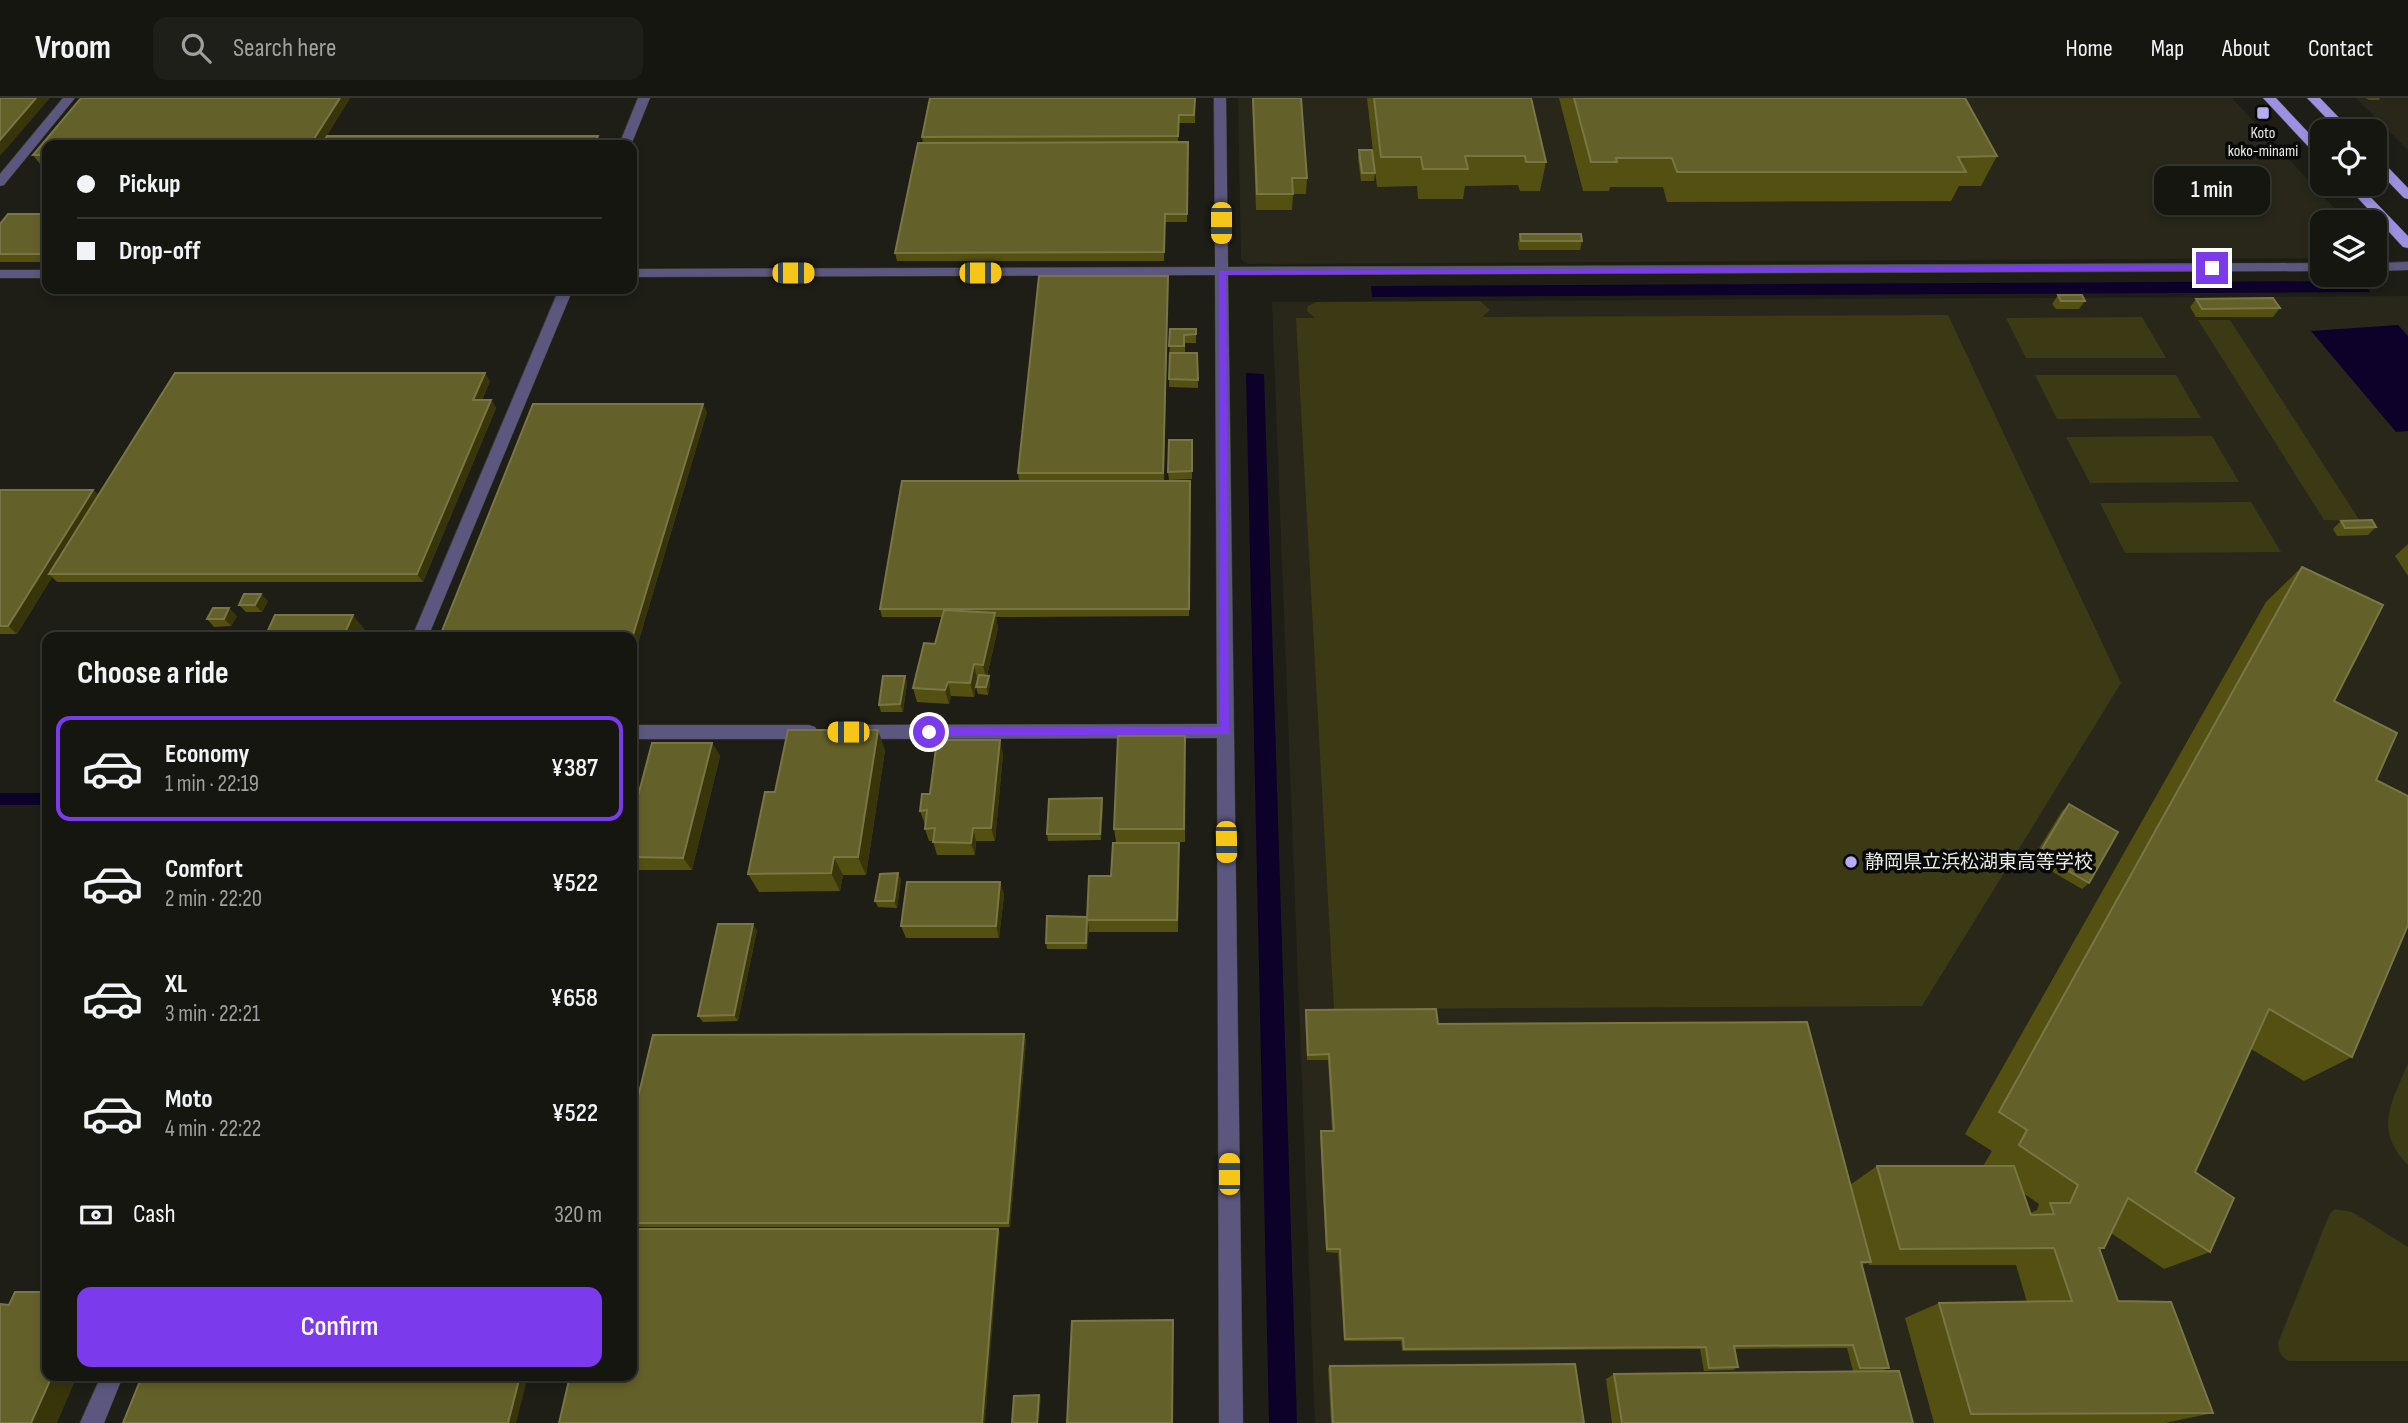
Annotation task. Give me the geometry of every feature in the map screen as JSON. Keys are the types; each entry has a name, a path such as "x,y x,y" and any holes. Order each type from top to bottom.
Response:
{"main road":[{"path":"2269,98 2310,141"},
{"path":"2313,98 2334,119"},
{"path":"2387,173 2408,195"},
{"path":"2362,196 2408,244"}],"street":[{"path":"0,182 69,98"},
{"path":"627,140 644,98"},
{"path":"1220,98 1231,1423"},
{"path":"2387,266 2408,265"},
{"path":"637,273 2310,267"},
{"path":"0,274 42,274"},
{"path":"422,632 564,294"},
{"path":"637,732 1225,731"},
{"path":"92,1423 110,1381"}],"shaded area":[{"path":"1238,98 2232,98 2310,182 2310,196 2323,196 2336,210 2310,210 2310,258 1248,264 1241,259"},
{"path":"2356,98 2408,98 2408,150 2387,129 2387,119 2377,119"},
{"path":"2310,281 2310,287 2366,287 2370,292 1372,297 1371,286"},
{"name":"静岡県立浜松湖東高等学校","path":"2408,296 2408,1423 1315,1423 1272,302"},
{"path":"1480,301 1490,310 1482,317 1948,315 2121,683 1922,1006 1334,1009 1296,318 1315,318 1307,311 1308,306 1317,302"},
{"path":"2142,317 2166,358 2026,358 2006,318"},
{"path":"2198,320 2230,320 2360,521 2324,520"},
{"path":"2398,325 2408,336 2408,431 2396,432 2311,331"},
{"path":"1246,373 1264,374 1297,1423 1269,1423"},
{"path":"2035,375 2176,375 2201,418 2057,419"},
{"path":"2212,436 2239,482 2090,483 2066,437"},
{"path":"2251,502 2281,552 2125,553 2100,503"},
{"path":"2408,1063 2408,1165 2397,1152 2388,1127 2392,1103"},
{"path":"2335,1209 2352,1212 2408,1247 2408,1361 2289,1361 2280,1352 2278,1343 2330,1213"}],"building":[{"path":"0,98 36,98 0,140"},
{"path":"81,98 340,98 313,140 46,140"},
{"path":"930,98 1195,98 1194,115 1179,115 1178,136 922,137"},
{"path":"1253,98 1301,98 1307,178 1292,178 1293,194 1257,194"},
{"path":"1374,98 1531,98 1546,162 1526,162 1525,156 1465,156 1468,169 1423,169 1421,157 1381,157"},
{"path":"1574,98 1965,98 1997,156 1958,157 1966,172 1677,172 1672,158 1616,158 1617,162 1591,162"},
{"path":"327,136 598,136 596,140 325,140"},
{"path":"1188,142 1187,214 1165,214 1164,252 895,253 918,143"},
{"path":"42,144 42,155 33,155"},
{"path":"1359,150 1372,150 1375,173 1362,173"},
{"path":"8,214 42,214 42,254 0,254 0,224"},
{"path":"1520,234 1581,234 1582,241 1521,241"},
{"path":"1039,276 1168,276 1163,473 1018,473"},
{"path":"2058,295 2082,295 2085,301 2061,301"},
{"path":"2273,298 2280,308 2202,309 2196,299"},
{"path":"1170,329 1196,329 1196,334 1184,335 1184,346 1169,346"},
{"path":"1170,353 1197,353 1198,380 1169,379"},
{"path":"175,373 485,373 473,400 491,400 417,574 49,574"},
{"path":"533,404 703,404 634,632 442,632"},
{"path":"1169,440 1192,440 1192,471 1168,472"},
{"path":"902,481 1190,481 1189,609 880,609"},
{"path":"0,490 93,490 8,626 0,626"},
{"path":"2372,520 2376,527 2345,528 2341,521"},
{"path":"2302,567 2383,605 2334,701 2397,733 2376,780 2408,796 2408,925 2352,1057 2269,1009 2195,1172 2234,1198 2210,1252 2128,1198 2104,1248 2099,1248 2118,1301 2171,1302 2213,1413 1971,1414 1939,1303 2072,1301 2054,1248 1900,1249 1877,1166 2014,1166 2031,1215 2054,1214 2050,1203 2070,1203 2078,1185 2019,1145 2027,1130 1999,1112"},
{"path":"244,594 261,594 255,605 239,605"},
{"path":"213,608 229,608 224,619 207,619"},
{"path":"944,610 995,613 983,665 974,664 970,683 948,682 945,690 913,688 924,643 935,644"},
{"path":"275,615 353,615 345,632 267,632"},
{"path":"979,675 989,676 986,687 976,687"},
{"path":"883,676 905,676 900,704 879,705"},
{"path":"788,730 878,730 858,857 834,857 831,873 748,874 765,792 775,792"},
{"path":"1118,736 1185,736 1184,829 1114,829"},
{"path":"937,740 1000,740 991,828 973,828 971,843 933,842 935,828 925,829 927,810 920,811 922,794 930,794"},
{"path":"652,743 712,743 683,858 637,857 637,800"},
{"path":"1102,798 1100,834 1047,834 1049,799"},
{"path":"2069,804 2118,832 2089,883 2039,854"},
{"path":"1113,843 1179,843 1177,920 1087,920 1089,876 1111,876"},
{"path":"898,873 894,901 875,901 880,874"},
{"path":"907,882 1000,882 996,926 901,926"},
{"path":"1047,916 1087,917 1086,943 1046,943"},
{"path":"718,924 753,924 734,1015 698,1016"},
{"path":"1436,1009 1438,1024 1807,1022 1871,1262 1861,1262 1889,1368 1860,1368 1853,1345 1734,1346 1738,1367 1709,1368 1706,1347 1404,1349 1403,1338 1345,1339 1340,1249 1327,1249 1321,1131 1334,1131 1329,1054 1308,1055 1306,1010"},
{"path":"1024,1034 1008,1223 637,1223 637,1101 653,1035"},
{"path":"637,1229 998,1229 982,1423 559,1423 569,1381 637,1381"},
{"path":"15,1292 42,1292 42,1381 50,1381 31,1423 0,1423 0,1304 9,1305"},
{"path":"1173,1320 1172,1423 1067,1423 1072,1321"},
{"path":"1575,1364 1584,1423 1333,1423 1330,1366"},
{"path":"1899,1371 1913,1423 1622,1423 1614,1374"},
{"path":"140,1381 519,1381 508,1423 123,1423"},
{"path":"1039,1395 1037,1423 1012,1423 1014,1396"}],"waterway":[{"path":"0,799 42,799"}],"place":[{"name":"Koto koko-minami","path":"2263,113"},
{"name":"静岡県立浜松湖東高等学校","path":"1851,862"}],"route":[{"path":"929,732 1225,731 1222,272 2212,268"}]}
